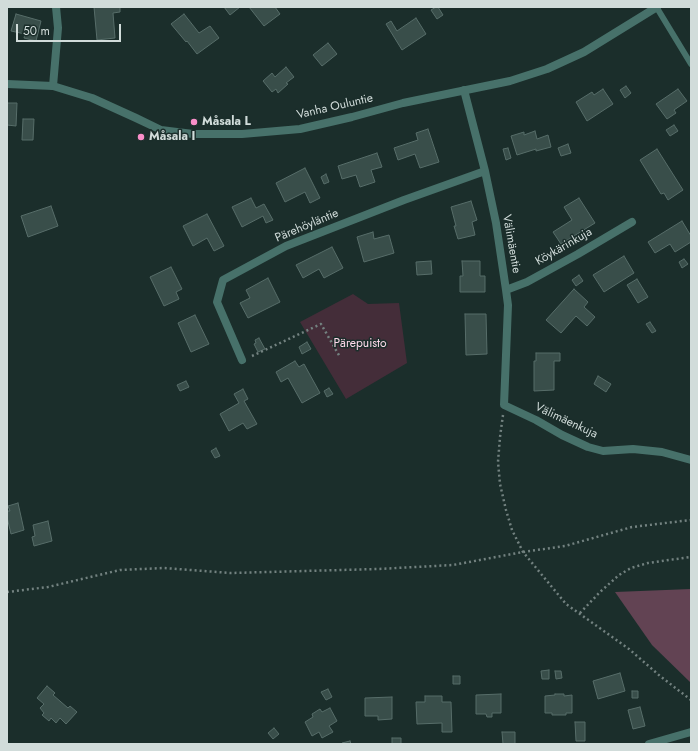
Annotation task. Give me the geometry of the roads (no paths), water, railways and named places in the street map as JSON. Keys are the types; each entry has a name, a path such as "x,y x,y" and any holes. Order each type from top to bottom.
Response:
{"street":[{"path":"53,86 58,28 56,7"},
{"name":"Vanha Ouluntie","path":"7,84 53,86 92,98 161,130 200,134 242,134 300,129 403,103 510,81 547,69 584,52 657,7"},
{"name":"Välimäentie","path":"464,90 485,171 496,223 508,305 504,405"},
{"name":"Pärehöyläntie","path":"242,360 217,302 223,280 286,246 404,200 485,171"},
{"name":"Köykärinkuja","path":"506,290 527,282 632,222"},
{"name":"Välimäenkuja","path":"504,405 588,447 603,451 633,449 662,452 691,460"},
{"path":"649,744 691,732"}],"lane":[{"path":"657,7 691,64"}],"place":[{"name":"Måsala L","path":"194,122"},
{"name":"Måsala I","path":"141,137"}],"park label":[{"name":"Pärepuisto","path":"360,344"}]}
